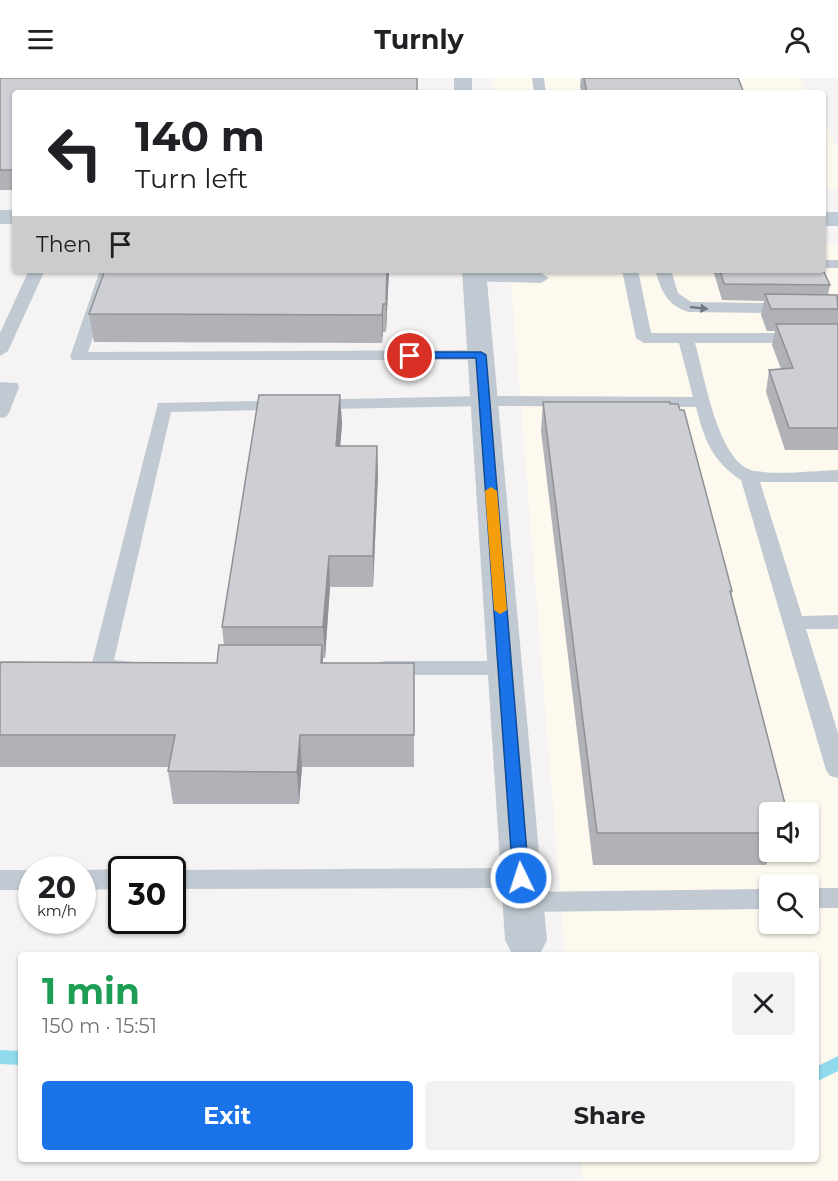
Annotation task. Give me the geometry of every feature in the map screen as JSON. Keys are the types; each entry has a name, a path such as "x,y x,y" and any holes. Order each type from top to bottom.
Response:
{"street":[{"path":"474,274 526,940"}],"lane":[{"path":"0,351 36,273"},
{"path":"107,273 78,357 481,355"},
{"path":"631,273 644,338 838,338"},
{"path":"664,273 670,294 680,304 689,307 838,309"},
{"path":"474,274 541,278"},
{"path":"686,338 719,453 730,466 749,477 838,476"},
{"path":"0,387 11,387 0,413"},
{"path":"149,667 102,667 164,407 484,401 703,402"},
{"path":"749,477 838,770"},
{"path":"794,623 838,622"},
{"path":"362,668 505,668"},
{"path":"186,879 759,899"},
{"path":"0,880 18,880"},
{"path":"819,898 838,898"}],"shaded area":[{"path":"492,78 800,78 806,90 493,90"},
{"path":"826,126 838,149 838,189 826,189"},
{"path":"826,244 838,245 838,1181 583,1181 581,1162 819,1162 819,952 565,952 510,273 826,273"}],"building":[{"path":"0,78 417,78 417,90 12,90 12,170 0,170"},
{"path":"584,78 738,78 743,90 586,90"},
{"path":"104,273 387,273 386,304 383,304 382,315 89,314"},
{"path":"721,273 824,273 830,285 724,284"},
{"path":"765,294 837,295 838,309 771,309"},
{"path":"776,324 838,324 838,428 789,428 769,370 793,368"},
{"path":"259,395 340,395 336,446 377,446 373,556 329,556 323,627 222,627"},
{"path":"543,402 670,402 670,404 678,404 680,410 684,410 784,802 759,802 759,833 597,833"},
{"path":"219,645 322,645 321,663 414,663 414,735 300,735 297,772 168,771 175,735 0,735 1,662 217,663"}],"waterway":[{"path":"0,1057 18,1058"},
{"path":"819,1073 838,1063"}],"slow traffic":[{"path":"491,491 500,610"}],"route":[{"path":"410,356 481,355 521,878"}]}
